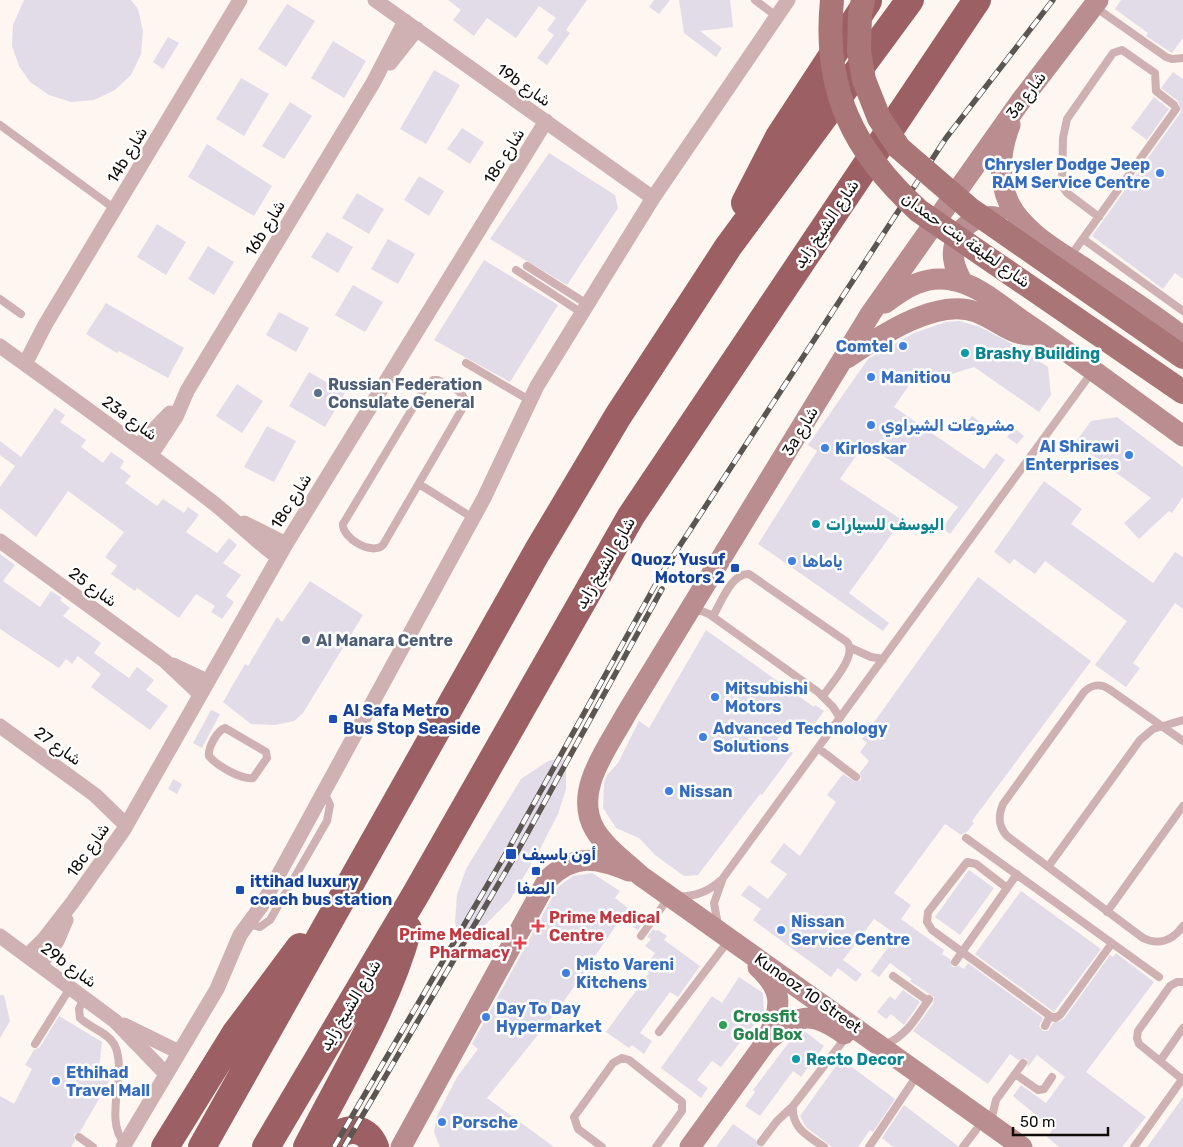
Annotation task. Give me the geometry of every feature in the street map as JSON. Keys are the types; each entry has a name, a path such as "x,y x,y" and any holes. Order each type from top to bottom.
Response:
{"highway":[{"path":"728,247 750,191 778,137 869,0"},
{"path":"202,1147 572,492 660,348 728,247 910,0"},
{"name":"شارع الشيخ زايد","path":"266,1147 417,892 632,516 977,0"},
{"path":"961,23 996,0"},
{"path":"307,1147 390,982 406,938 417,892"},
{"path":"166,1147 257,1002 305,942 336,910"},
{"path":"325,1147 332,1137 340,1131 350,1129 360,1130 368,1136 375,1147"}],"main road":[{"name":"شارع لطيفة بنت حمدان","path":"832,0 831,51 837,88 858,140 891,185 919,210 1183,392"},
{"name":"شارع لطيفة بنت حمدان","path":"863,0 860,14 859,51 864,80 879,118 899,148 970,209 1183,358"}],"street":[{"name":"14b شارع","path":"20,360 43,329 240,0"},
{"name":"19b شارع","path":"375,0 653,198"},
{"path":"124,1146 222,979 234,946 262,905 473,518 494,478 529,400 653,198 788,0"},
{"name":"3a شارع","path":"641,876 616,854 595,830 588,811 587,794 592,777 626,714 871,313 1020,102 1095,3"},
{"name":"16b شارع","path":"138,446 161,424 187,390 373,83 411,25"},
{"path":"1020,102 1004,142 1001,160 1005,191 1010,204 1022,221 1069,258 1180,318"},
{"name":"18c شارع","path":"27,956 44,939 72,902 130,819 278,557 546,122"},
{"path":"963,283 956,268 953,252 962,229 983,217 1022,221"},
{"name":"شارع لطيفة بنت حمدان","path":"871,313 915,283 940,279 963,283 975,288 1043,335 1183,436"},
{"path":"842,361 893,331 922,317 947,309 970,310 1018,335 1043,335"},
{"name":"23a شارع","path":"0,346 151,455 238,521 260,544 278,557"},
{"name":"16b شارع","path":"151,455 172,423 187,390"},
{"name":"23a شارع","path":"238,521 286,544"},
{"name":"شارع 25","path":"0,541 204,688"},
{"name":"شارع 27","path":"0,726 130,819"},
{"path":"401,1147 548,879 562,867 590,859 609,862 641,876"},
{"name":"Kunooz 10 Street","path":"641,876 882,1046 984,1128 1000,1147"},
{"name":"18c شارع","path":"40,965 57,941 72,902"},
{"name":"29b شارع","path":"0,936 116,1022 166,1074"},
{"path":"690,1147 766,1042 778,1012 778,996 771,981 731,939"},
{"name":"Kunooz 10 Street","path":"766,1042 782,1028 796,1020 812,1018 828,1022 912,1083 984,1128 1022,1147"},
{"name":"29b شارع","path":"116,1022 179,1052"}],"lane":[{"path":"755,0 776,16"},
{"path":"1095,3 1166,57 1172,60 1183,58"},
{"path":"1069,258 1099,218 1176,109 1174,105 1156,91 1155,73 1122,50 1113,53 1073,108 1064,131 1062,186 1066,193 1099,218"},
{"path":"0,125 115,209"},
{"path":"1083,239 1180,318"},
{"path":"527,266 584,308"},
{"path":"516,270 584,308"},
{"path":"0,298 21,314"},
{"path":"466,363 529,400"},
{"path":"659,1032 731,939 716,919 715,894 723,878 1093,370"},
{"path":"438,380 460,393 465,400 465,404 419,484 380,548 371,550 344,533 342,524 426,386 438,380"},
{"path":"419,484 473,518"},
{"path":"712,616 738,576 745,574 753,575 847,642 851,648 871,657 883,659"},
{"path":"687,614 699,610 712,616 823,696 840,718"},
{"path":"823,696 850,657 851,648"},
{"path":"1183,741 1105,686 1096,685 1084,692 1003,804 999,815 1000,826 1007,836 1143,938 1154,942 1170,938 1183,926"},
{"path":"1048,867 1140,740 1161,726 1183,720"},
{"path":"225,728 263,750 267,758 256,776 250,779 244,778 213,760 208,752 220,730 225,728"},
{"path":"818,748 856,776"},
{"path":"1107,912 1183,806"},
{"path":"966,838 1159,977"},
{"path":"1007,888 976,864 967,862 928,912 927,922 930,928 961,952 1050,1016 1056,1018 1060,1015 1112,942"},
{"path":"955,962 1017,874"},
{"path":"641,936 670,896 685,897 700,893 723,878"},
{"path":"882,1046 898,1039 909,1029 928,1000 893,976"},
{"path":"1134,1147 1183,1079 1139,1044 1137,1034 1170,986 1183,982"},
{"path":"35,1044 70,988"},
{"path":"84,998 79,1009 80,1018 107,1037 116,1047 118,1060 116,1129 124,1146"},
{"path":"1045,1026 1050,1016"},
{"path":"1160,1061 1183,1028"},
{"path":"761,1142 777,1121 793,1106 847,1036"},
{"path":"602,1147 578,1129 574,1117 613,1063 622,1058 629,1060 682,1102 683,1106 680,1115 656,1147"},
{"path":"963,1147 984,1128 993,1106 1023,1063"},
{"path":"1015,1074 1038,1090 1044,1089 1052,1077"},
{"path":"869,1147 912,1083"},
{"path":"793,1106 793,1119 800,1130 824,1147"},
{"path":"79,1137 93,1147"}],"building":[{"path":"24,0 131,0 138,9 143,31 141,54 131,75 115,90 94,100 71,102 49,95 30,82 19,66 12,46 13,25"},
{"path":"448,0 587,0 566,30 570,33 547,65 537,58 554,35 547,30 556,18 539,6 516,38 487,18 474,36 453,20 461,10"},
{"path":"654,0 670,0 659,14 649,7"},
{"path":"679,0 730,0 733,27 700,31 722,48 716,57 684,33"},
{"path":"1121,0 1183,0 1183,38 1172,53 1146,36 1148,33 1115,9"},
{"path":"287,4 315,21 286,67 258,49"},
{"path":"168,37 179,43 163,69 153,62"},
{"path":"333,41 366,61 344,98 311,78"},
{"path":"434,70 460,85 426,144 400,129"},
{"name":"Chrysler Dodge Jeep RAM Service Centre","path":"1173,72 1183,79 1183,279 1175,273 1163,289 1092,236 1181,112 1178,101 1161,88"},
{"path":"241,78 269,94 244,136 216,119"},
{"path":"1154,97 1169,109 1147,140 1131,128"},
{"path":"290,102 312,116 284,159 262,146"},
{"path":"462,128 484,142 470,164 447,149"},
{"path":"207,144 272,186 254,216 188,177"},
{"path":"549,153 615,195 618,208 567,285 490,239"},
{"path":"419,176 444,191 429,216 404,200"},
{"path":"357,193 384,209 369,234 342,218"},
{"path":"157,224 186,242 166,275 137,257"},
{"path":"327,232 353,247 338,273 311,257"},
{"path":"388,239 415,254 398,284 371,269"},
{"path":"208,246 234,262 214,295 188,279"},
{"path":"484,260 558,305 510,382 434,340"},
{"path":"353,285 383,302 365,332 335,315"},
{"path":"106,303 184,348 168,378 119,351 117,353 86,334"},
{"path":"279,312 309,328 296,352 266,335"},
{"path":"960,321 980,327 1012,344 1048,367 1051,395 1039,412 974,367 936,379 921,368 894,407 984,469 996,453 1005,460 950,534 942,528 958,507 865,443 840,479 902,520 849,593 889,623 883,631 758,544 817,451 808,445 868,359 914,333 946,322"},
{"path":"309,372 345,393 325,427 289,406"},
{"path":"237,384 263,401 242,433 216,416"},
{"path":"55,408 65,415 60,422 86,440 81,447 103,463 111,452 124,461 120,468 131,476 125,483 157,506 163,499 184,513 188,507 199,515 186,532 217,553 229,538 237,545 223,563 241,575 226,596 234,602 222,619 211,612 215,606 196,594 179,618 137,588 135,591 111,574 117,566 105,557 124,532 68,491 36,537 0,508 0,487 15,466 0,455 0,441 21,457"},
{"path":"972,416 984,425 975,436 963,427"},
{"name":"Al Shirawi Enterprises","path":"1117,417 1183,467 1183,497 1172,513 1169,511 1139,539 1124,523 1151,498 1075,443 1091,421"},
{"path":"267,426 296,441 274,482 244,467"},
{"path":"1014,428 1024,436 1017,444 1007,437"},
{"path":"1044,481 1082,509 1071,524 1153,583 1175,552 1183,557 1183,609 1175,603 1133,663 1140,668 1126,687 1095,665 1127,621 1045,561 1035,574 1014,559 1010,564 994,552"},
{"path":"0,554 15,565 3,581 40,607 51,591 62,598 60,600 70,608 63,616 101,643 94,653 129,678 137,667 154,680 146,690 168,706 150,730 91,687 101,674 78,656 72,664 66,659 59,668 0,629"},
{"path":"978,577 1091,661 972,821 974,823 967,832 961,835 945,824 894,893 911,905 901,919 944,950 942,954 950,959 952,967 959,966 964,969 968,963 1043,1018 1039,1026 1043,1031 1048,1031 1053,1023 1064,1019 1110,955 1113,957 1116,953 1154,982 1086,1072 1146,1117 1122,1147 1059,1147 1047,1137 1053,1129 1013,1096 1021,1085 1046,1103 1065,1077 1037,1055 1028,1067 1026,1058 1018,1060 1010,1054 988,1084 913,1031 933,1004 934,997 910,981 912,979 890,963 879,977 871,971 897,935 874,919 843,960 862,974 856,982 838,968 831,977 753,920 761,909 741,895 749,885 768,899 787,874 770,862 784,843 800,856 836,802 827,795 843,774 855,782 861,780 860,773 869,761 860,752 867,743 862,739"},
{"name":"Al Manara Centre","path":"310,581 363,615 303,713 294,721 275,725 251,724 223,702 245,664 248,666 277,617 282,622"},
{"path":"706,630 814,707 815,705 824,711 807,734 790,722 776,741 793,753 698,875 684,876 655,855 639,838 616,828 603,808 604,783 607,775 618,763 639,721 649,728"},
{"path":"211,710 220,714 202,748 193,743"},
{"name":"أون باسيف","path":"561,758 566,761 566,789 558,814 539,851 510,900 483,927 464,938 458,935 455,922 457,895 466,869 521,779 548,761"},
{"path":"173,779 182,784 177,794 168,789"},
{"path":"969,870 994,888 960,935 935,917"},
{"path":"592,873 620,891 615,898 628,908 558,1010 487,1098 554,1147 440,1147 434,1132 437,1116 457,1077 478,1049 472,1044 558,887 573,876"},
{"path":"1021,891 1101,949 1054,1012 975,954"},
{"path":"638,919 643,923 638,930 633,927"},
{"path":"653,929 667,936 664,940 700,966 678,997 670,992 640,1033 652,1041 644,1054 632,1045 629,1048 606,1032 649,973 644,969 655,953 645,946 651,939 647,937"},
{"name":"Crossfit Gold Box","path":"739,977 763,993 764,1012 721,1067 712,1061 697,1080 708,1088 701,1098 661,1068 712,996 722,1003"},
{"path":"903,990 920,1002 904,1025 891,1014 886,1019 877,1012 890,996 895,1000"},
{"path":"0,995 4,995 10,1021 0,1038"},
{"path":"59,1016 102,1042 99,1069 112,1076 80,1132 74,1134 75,1141 71,1147 0,1147 0,1096 14,1104 32,1069 25,1065 34,1050 40,1047"},
{"name":"Recto Decor","path":"804,1031 824,1046 801,1077 793,1071 760,1116 745,1106 755,1092 753,1090 793,1037"},
{"path":"841,1059 895,1099 873,1132 870,1130 858,1147 832,1147 806,1127 800,1116"},
{"path":"1183,1097 1183,1147 1147,1147 1158,1132"},
{"path":"904,1105 958,1146 893,1147 882,1138"},
{"path":"733,1124 756,1140 759,1147 716,1147"}],"railway":[{"path":"334,1147 508,850 662,573 946,138 1053,0"},
{"path":"344,1147 516,854 662,589"}],"place":[{"name":"Chrysler Dodge Jeep RAM Service Centre","path":"1160,173"},
{"name":"Comtel","path":"903,346"},
{"name":"Brashy Building","path":"965,353"},
{"name":"Manitiou","path":"871,377"},
{"name":"Russian Federation Consulate General","path":"318,393"},
{"name":"مشروعات الشيراوي","path":"871,425"},
{"name":"Kirloskar","path":"825,448"},
{"name":"Al Shirawi Enterprises","path":"1129,455"},
{"name":"اليوسف للسيارات","path":"816,524"},
{"name":"ياماها","path":"792,561"},
{"name":"Quoz, Yusuf Motors 2","path":"735,568"},
{"name":"Al Manara Centre","path":"306,640"},
{"name":"Mitsubishi Motors","path":"715,697"},
{"name":"Al Safa Metro Bus Stop Seaside","path":"333,719"},
{"name":"Advanced Technology Solutions","path":"703,737"},
{"name":"Nissan","path":"669,791"},
{"name":"أون باسيف","path":"511,854"},
{"name":"الصفا","path":"536,871"},
{"name":"ittihad luxury coach bus station","path":"240,890"},
{"name":"Prime Medical Centre","path":"538,926"},
{"name":"Nissan Service Centre","path":"781,930"},
{"name":"Prime Medical Pharmacy","path":"520,943"},
{"name":"Misto Vareni Kitchens","path":"566,973"},
{"name":"Day To Day Hypermarket","path":"486,1017"},
{"name":"Crossfit Gold Box","path":"723,1025"},
{"name":"Recto Decor","path":"796,1059"},
{"name":"Ethihad Travel Mall","path":"56,1081"},
{"name":"Porsche","path":"442,1122"}]}
